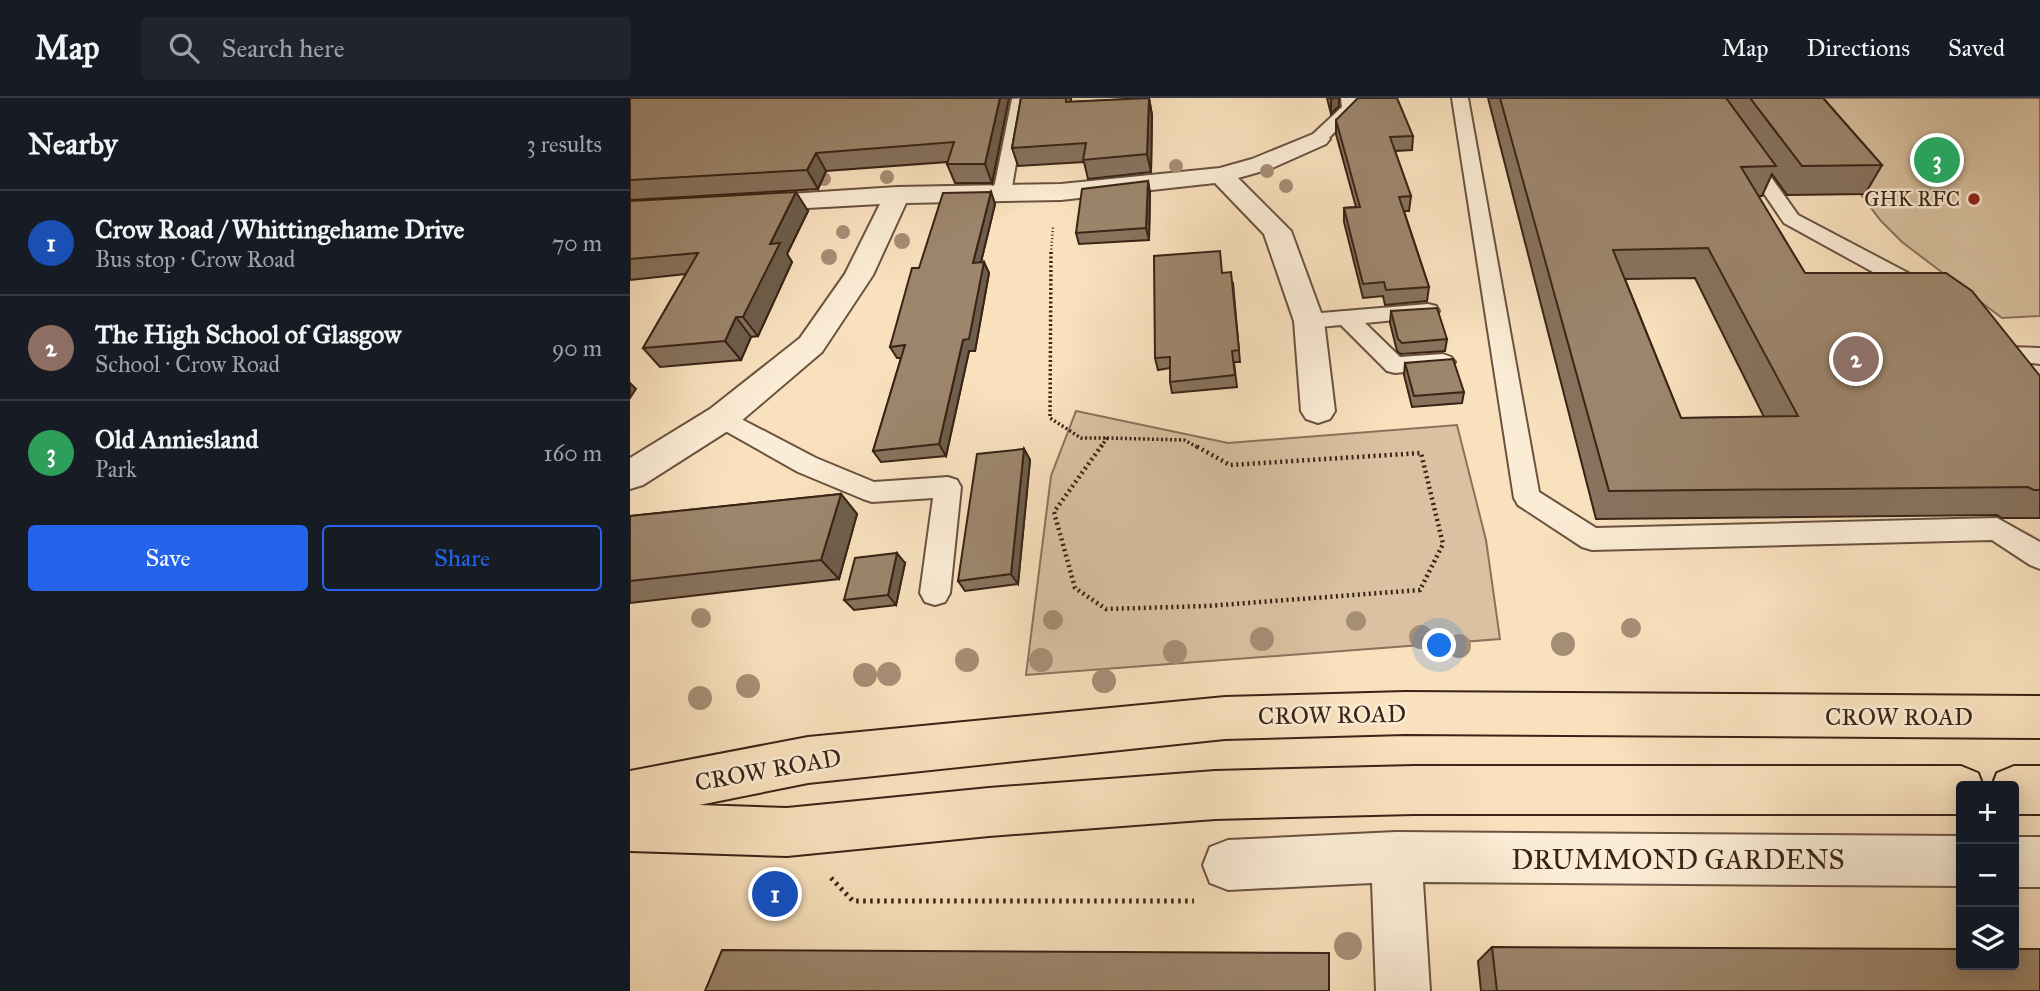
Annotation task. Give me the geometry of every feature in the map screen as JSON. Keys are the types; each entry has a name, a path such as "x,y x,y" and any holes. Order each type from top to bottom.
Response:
{"main road":[{"name":"CROW ROAD","path":"630,795 808,760 1225,718 1405,713 2040,718"},
{"name":"CROW ROAD","path":"630,827 787,832 989,812 1214,795 1414,790 1956,790"},
{"path":"2019,790 2040,790"}],"street":[{"path":"723,205 897,195 1061,192 1221,175 1261,164 1318,139"},
{"path":"1221,175 1277,231 1309,321 1318,411"},
{"path":"630,475 722,418 811,345 859,275 897,195"},
{"path":"1396,858 1403,991"},
{"name":"DRUMMOND GARDENS","path":"1228,864 1396,858 1956,861"},
{"path":"2019,862 2040,862"}],"lane":[{"path":"1318,139 1350,108 1349,98"},
{"path":"1460,98 1527,498 1592,539 1997,530 2040,557"},
{"path":"1707,98 1791,219 1933,296"},
{"path":"1002,193 1020,99"},
{"path":"1309,321 1436,310"},
{"path":"1346,318 1395,365 1447,361"},
{"path":"1974,328 2003,354 2040,356"},
{"path":"722,418 807,465 872,492 948,487 935,593"}],"path":[{"path":"1061,192 1052,231 1049,273 1050,418 1081,438 1107,438 1184,440 1230,465 1421,453 1443,544 1420,590 1207,607 1107,609 1075,588 1054,512 1107,438"},
{"path":"787,832 853,901 1204,901 1228,864"}],"shaded area":[{"name":"GHK RFC","path":"1788,98 2040,98 2040,316 2002,318 1902,242 1881,221"},
{"path":"1076,411 1228,443 1457,425 1486,540 1500,639 1026,675 1051,476"}],"building":[{"path":"630,98 1000,98 985,164 947,164 954,142 816,153 807,170 630,180"},
{"path":"1021,98 1066,98 1066,102 1149,98 1147,154 1083,160 1086,143 1012,148"},
{"path":"1358,98 1397,98 1413,136 1390,137 1411,196 1399,197 1429,287 1386,290 1384,282 1363,284 1344,208 1360,207 1336,120"},
{"path":"1500,98 1726,98 1776,166 1741,167 1805,273 1946,273 1972,291 2040,376 2040,490 2028,487 1609,491","holes":["1708,248 1798,416 1681,418 1613,250"]},
{"path":"1750,98 1823,98 1882,165 1802,166"},
{"path":"1148,181 1146,228 1076,233 1082,189"},
{"path":"796,192 770,244 780,243 743,317 736,317 725,341 643,348 698,253 630,259 630,201"},
{"path":"991,192 973,263 984,262 969,339 963,340 939,444 873,451 905,345 890,347 912,268 919,268 943,193"},
{"path":"1220,251 1222,273 1231,272 1239,350 1232,351 1235,375 1170,382 1170,357 1155,358 1154,256"},
{"path":"1437,308 1447,339 1402,343 1398,339 1391,311"},
{"path":"1453,359 1464,392 1414,396 1405,363"},
{"path":"1024,449 1011,574 958,581 977,454"},
{"path":"841,494 821,560 630,581 630,516"},
{"path":"897,553 888,595 844,600 855,558"},
{"path":"1492,947 1956,949 1956,970 2019,970 2019,949 2040,949 2040,991 1497,991"},
{"path":"722,950 1329,953 1329,991 705,991"}],"place":[{"name":"Old Anniesland","path":"1937,160"},
{"name":"GHK RFC","path":"1974,199"},
{"name":"The High School of Glasgow","path":"1856,359"},
{"name":"Crow Road / Whittingehame Drive","path":"775,894"}]}
